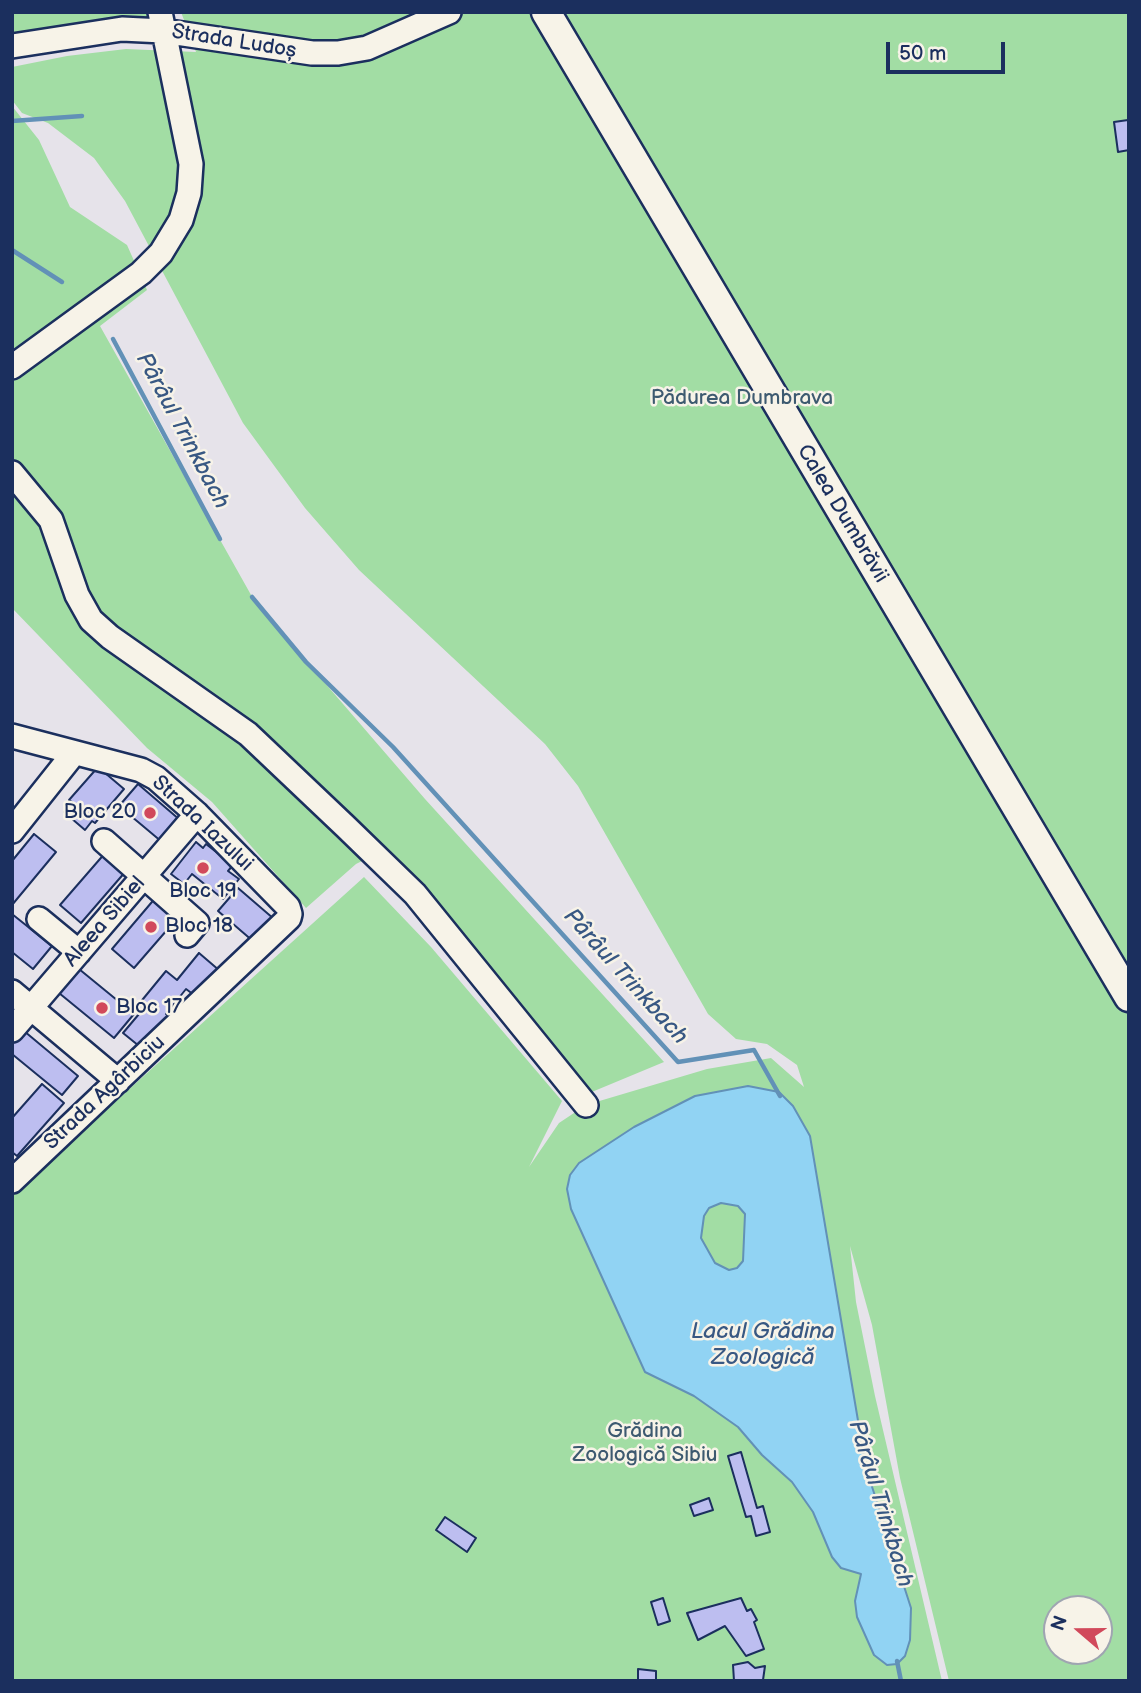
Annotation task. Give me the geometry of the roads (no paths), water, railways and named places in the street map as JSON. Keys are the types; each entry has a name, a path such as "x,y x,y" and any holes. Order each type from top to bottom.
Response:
{"main road":[{"name":"Calea Dumbrăvii","path":"529,12 551,22 1129,997"}],"street":[{"name":"Strada Ludoș","path":"12,46 162,22 312,53 338,53 367,48 449,12"},
{"path":"12,367 141,273 160,253 181,220 192,180 191,164 162,22"},
{"path":"12,473 51,520 77,595 91,620 110,637 248,734 415,894 586,1105"},
{"name":"Strada Iazului","path":"12,736 141,770 169,788 288,907 289,918"},
{"path":"12,831 74,753"},
{"name":"Aleea Sibiel","path":"12,1030 197,814"},
{"path":"104,841 197,923 187,935"},
{"name":"Strada Agârbiciu","path":"12,1181 289,918"},
{"path":"38,919 79,953"},
{"path":"12,992 118,1081"}],"water":[{"name":"Lacul Grădina Zoologică","path":"748,1086 779,1092 793,1106 810,1136 866,1468 911,1608 910,1640 905,1656 897,1664 887,1665 874,1655 857,1617 855,1601 861,1574 841,1568 832,1557 813,1512 792,1482 762,1455 738,1427 694,1396 645,1372 571,1209 567,1189 570,1175 579,1163 634,1127 695,1096","holes":["721,1203 738,1206 745,1214 743,1261 737,1268 729,1270 715,1263 701,1238 704,1216 709,1208"]}],"waterway":[{"path":"12,121 82,116"},
{"name":"Pârâul Trinkbach","path":"12,250 62,282"},
{"name":"Pârâul Trinkbach","path":"113,339 220,539"},
{"name":"Pârâul Trinkbach","path":"252,597 306,662 393,747 678,1062 754,1050 780,1096"},
{"name":"Pârâul Trinkbach","path":"897,1661 901,1681"}],"place":[{"name":"Bloc 20","path":"150,813"},
{"name":"Bloc 19","path":"203,868"},
{"name":"Bloc 18","path":"151,927"},
{"name":"Bloc 17","path":"102,1008"}],"park label":[{"name":"Pădurea Dumbrava","path":"742,399"},
{"name":"Grădina Zoologică Sibiu","path":"645,1444"}]}
